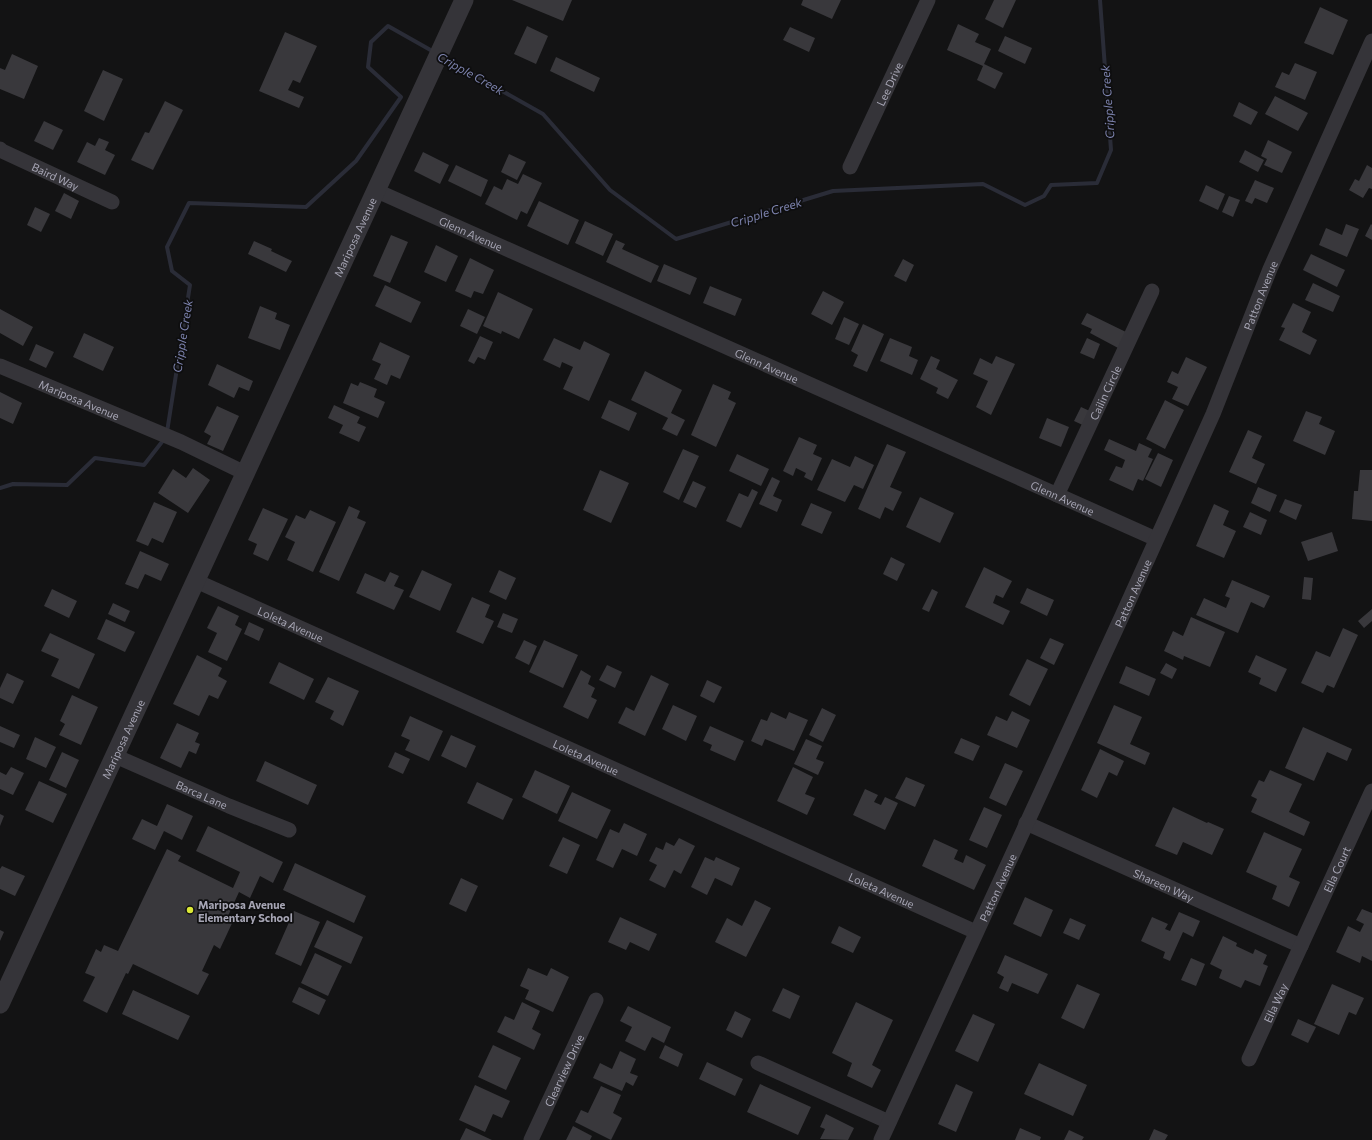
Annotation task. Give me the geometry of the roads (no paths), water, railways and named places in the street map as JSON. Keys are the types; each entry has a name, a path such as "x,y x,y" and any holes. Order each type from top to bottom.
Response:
{"street":[{"name":"Mariposa Avenue","path":"0,1004 464,0"},
{"name":"Lee Drive","path":"850,167 928,0"},
{"name":"Patton Avenue","path":"881,1140 1212,414 1274,262 1372,41"},
{"name":"Baird Way","path":"0,149 112,202"},
{"name":"Glenn Avenue","path":"377,191 1156,539"},
{"name":"Cailin Circle","path":"1057,495 1152,290"},
{"name":"Mariposa Avenue","path":"0,366 181,442 245,473"},
{"name":"Loleta Avenue","path":"196,581 976,932"},
{"name":"Barca Lane","path":"115,756 229,806 290,830"},
{"name":"Ella Court","path":"1301,946 1372,792"},
{"name":"Shareen Way","path":"1026,823 1301,946"},
{"name":"Ella Way","path":"1249,1059 1301,946"},
{"name":"Clearview Drive","path":"531,1140 596,1000"},
{"path":"758,1063 889,1122"}],"waterway":[{"name":"Cripple Creek","path":"444,58 543,114 610,190 676,239 833,191 983,184 1025,205 1044,196 1051,185 1097,183 1111,150 1100,0"},
{"name":"Cripple Creek","path":"167,432 190,285 172,271 167,247 189,203 306,207 356,161 401,97 368,67 371,42 388,26 434,52"},
{"name":"Cripple Creek","path":"0,488 13,484 67,485 95,458 144,465 165,438"}],"place":[{"name":"Mariposa Avenue Elementary School","path":"190,910"}]}
